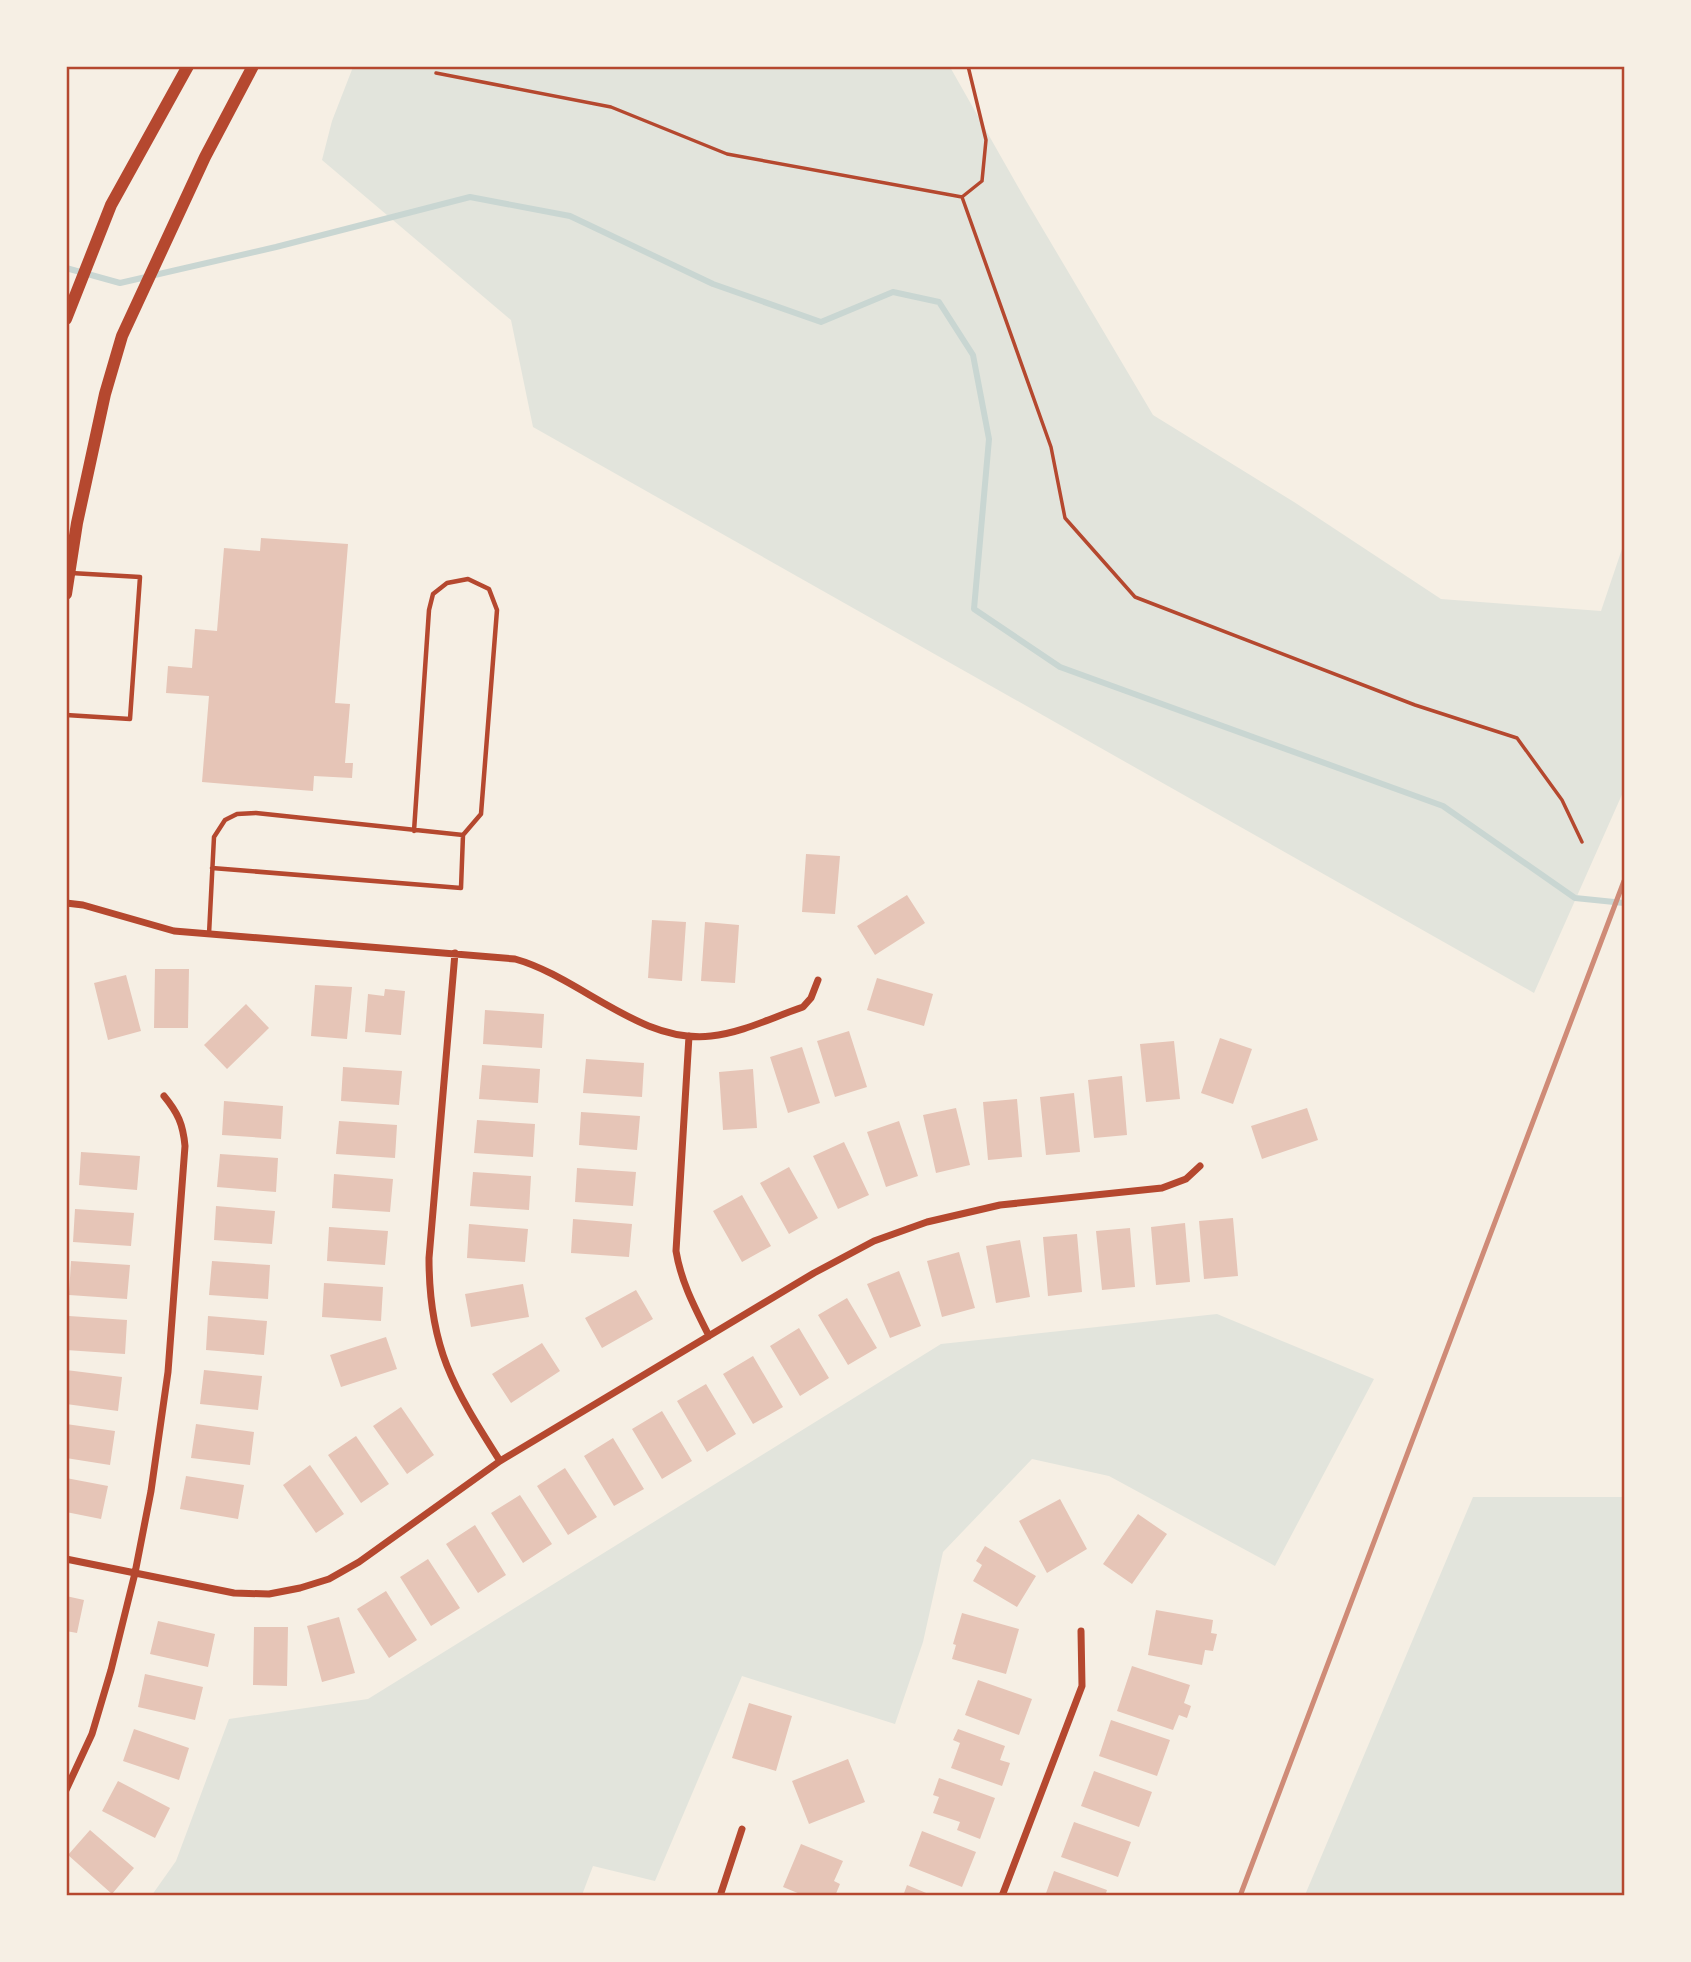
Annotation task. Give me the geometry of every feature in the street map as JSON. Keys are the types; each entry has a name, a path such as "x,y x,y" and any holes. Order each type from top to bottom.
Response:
{"main road":[{"path":"66,319 111,205 188,66"},
{"path":"66,594 77,523 105,394 122,336 225,116 253,66"}],"street":[{"path":"66,903 83,905 174,931 504,957 529,963 642,1023 689,1036 729,1033 803,1007 811,999 818,980"},
{"path":"454,953 429,1258 429,1293 435,1331 447,1370 463,1402 500,1461"},
{"path":"689,1036 676,1251 688,1294 709,1336"},
{"path":"66,1790 92,1734 135,1573 153,1479 168,1373 185,1146 184,1128 179,1114 164,1096"},
{"path":"66,1559 234,1593 268,1594 329,1579 359,1562 500,1461 826,1266 874,1241 927,1222 1000,1205 1162,1188 1186,1180 1200,1166"},
{"path":"1002,1895 1082,1686 1081,1631"},
{"path":"720,1895 742,1829"}],"lane":[{"path":"66,715 130,719 140,577 70,572"},
{"path":"212,868 461,888 463,835 481,814 497,610 489,589 468,579 447,583 433,594 429,610 414,831"},
{"path":"209,934 214,838 225,820 237,814 256,813 463,835"}],"path":[{"path":"436,73 611,107 727,153 962,197 982,181 985,140 968,66"},
{"path":"962,197 1051,447 1065,517 1135,597 1415,705 1517,738 1562,800 1582,842"}],"shaded area":[{"path":"353,67 950,67 1153,415 1294,502 1441,599 1601,611 1624,543 1624,790 1534,993 533,427 511,320 322,160 332,121"},
{"path":"1217,1314 1374,1379 1275,1566 1109,1476 1032,1459 943,1552 923,1642 895,1724 742,1676 655,1881 593,1866 582,1895 152,1895 176,1861 229,1719 368,1699 941,1344"},
{"path":"1473,1497 1624,1497 1624,1895 1305,1895"}],"building":[{"path":"261,538 348,544 335,703 350,704 345,763 353,763 352,778 314,776 313,791 202,782 209,696 166,693 168,666 192,668 195,629 217,631 224,548 260,551"},
{"path":"806,854 840,856 835,914 802,912"},
{"path":"907,895 925,923 875,955 857,926"},
{"path":"652,920 686,922 682,981 648,978"},
{"path":"705,922 739,925 735,983 701,981"},
{"path":"155,969 189,969 188,1028 154,1028"},
{"path":"126,975 141,1031 108,1040 94,983"},
{"path":"877,978 933,994 924,1026 867,1010"},
{"path":"315,985 352,987 347,1039 311,1036"},
{"path":"385,989 405,991 401,1035 365,1032 368,994 384,996"},
{"path":"246,1004 269,1028 227,1069 204,1045"},
{"path":"485,1010 544,1014 542,1048 483,1044"},
{"path":"849,1031 867,1087 835,1097 817,1041"},
{"path":"1220,1038 1252,1049 1233,1104 1201,1093"},
{"path":"1174,1041 1180,1099 1146,1102 1140,1044"},
{"path":"802,1047 820,1103 788,1113 770,1057"},
{"path":"586,1059 644,1063 642,1097 583,1093"},
{"path":"482,1065 540,1069 538,1103 479,1099"},
{"path":"343,1067 402,1071 399,1105 341,1101"},
{"path":"753,1069 757,1128 723,1130 719,1072"},
{"path":"1122,1076 1127,1135 1094,1138 1088,1080"},
{"path":"1074,1093 1080,1152 1046,1155 1040,1097"},
{"path":"1017,1099 1022,1157 988,1160 983,1102"},
{"path":"224,1101 283,1106 281,1139 222,1135"},
{"path":"956,1108 970,1165 936,1173 923,1115"},
{"path":"1307,1108 1318,1140 1262,1159 1251,1126"},
{"path":"581,1112 640,1116 637,1150 579,1145"},
{"path":"477,1120 535,1124 533,1157 474,1153"},
{"path":"339,1121 397,1125 395,1158 336,1154"},
{"path":"899,1121 918,1176 886,1187 867,1132"},
{"path":"844,1142 869,1195 838,1209 813,1156"},
{"path":"81,1152 140,1156 137,1190 79,1185"},
{"path":"220,1154 278,1158 276,1192 217,1187"},
{"path":"789,1167 818,1218 789,1234 760,1183"},
{"path":"577,1168 636,1172 633,1206 575,1202"},
{"path":"473,1172 531,1176 529,1210 470,1206"},
{"path":"334,1174 393,1179 390,1212 332,1208"},
{"path":"742,1195 771,1246 742,1262 713,1211"},
{"path":"216,1206 275,1211 272,1244 214,1240"},
{"path":"75,1209 134,1213 131,1246 73,1242"},
{"path":"1233,1218 1238,1276 1204,1279 1199,1221"},
{"path":"573,1219 632,1224 629,1257 571,1253"},
{"path":"1185,1223 1190,1282 1156,1285 1151,1227"},
{"path":"469,1224 528,1229 525,1262 467,1258"},
{"path":"329,1227 388,1231 385,1265 327,1261"},
{"path":"1130,1228 1135,1287 1102,1290 1096,1231"},
{"path":"1077,1234 1082,1292 1048,1296 1043,1237"},
{"path":"1020,1240 1030,1297 996,1303 986,1246"},
{"path":"959,1252 975,1308 942,1317 927,1261"},
{"path":"71,1261 130,1265 127,1299 69,1295"},
{"path":"212,1261 270,1265 268,1299 209,1295"},
{"path":"899,1271 921,1326 890,1338 867,1284"},
{"path":"324,1283 383,1287 381,1321 322,1317"},
{"path":"523,1284 529,1317 471,1327 465,1294"},
{"path":"636,1290 653,1319 602,1348 585,1318"},
{"path":"847,1298 877,1348 848,1365 818,1315"},
{"path":"69,1316 127,1320 125,1354 66,1350"},
{"path":"208,1316 267,1321 264,1355 206,1350"},
{"path":"799,1328 829,1378 800,1396 770,1346"},
{"path":"386,1337 397,1369 341,1387 330,1355"},
{"path":"542,1343 560,1371 511,1403 492,1374"},
{"path":"753,1356 783,1407 753,1424 723,1374"},
{"path":"66,1370 122,1377 118,1411 66,1404"},
{"path":"204,1370 262,1376 258,1410 200,1404"},
{"path":"706,1384 736,1434 707,1452 677,1401"},
{"path":"401,1407 434,1455 407,1474 373,1426"},
{"path":"662,1411 692,1461 662,1479 632,1429"},
{"path":"66,1424 115,1431 110,1465 66,1458"},
{"path":"196,1424 254,1432 250,1465 191,1458"},
{"path":"356,1436 389,1484 361,1503 328,1455"},
{"path":"613,1438 644,1489 614,1506 584,1456"},
{"path":"310,1465 344,1514 316,1533 283,1485"},
{"path":"565,1468 597,1517 568,1535 537,1486"},
{"path":"186,1476 244,1485 238,1519 180,1509"},
{"path":"66,1478 108,1486 101,1519 66,1512"},
{"path":"520,1495 552,1544 523,1563 491,1513"},
{"path":"1060,1499 1087,1549 1047,1573 1019,1521"},
{"path":"1138,1514 1167,1534 1132,1584 1103,1564"},
{"path":"475,1525 506,1575 478,1593 446,1544"},
{"path":"985,1546 1036,1576 1017,1607 973,1581 982,1565 976,1561"},
{"path":"428,1559 460,1608 431,1626 400,1577"},
{"path":"386,1591 417,1640 389,1658 357,1609"},
{"path":"66,1596 84,1600 77,1633 66,1631"},
{"path":"1156,1610 1213,1620 1211,1633 1217,1634 1213,1651 1205,1650 1202,1665 1148,1655"},
{"path":"962,1613 1019,1629 1006,1674 952,1659 956,1645 953,1644"},
{"path":"339,1617 355,1673 322,1682 307,1626"},
{"path":"158,1621 215,1634 208,1667 150,1654"},
{"path":"254,1627 288,1627 287,1686 253,1685"},
{"path":"1132,1666 1190,1685 1184,1703 1191,1706 1187,1718 1179,1715 1173,1730 1117,1711"},
{"path":"145,1674 203,1687 195,1720 138,1707"},
{"path":"978,1680 1032,1699 1019,1735 965,1715"},
{"path":"749,1703 792,1716 776,1771 732,1758"},
{"path":"1111,1720 1170,1740 1157,1776 1099,1756"},
{"path":"134,1729 189,1748 179,1780 123,1761"},
{"path":"958,1729 1005,1746 1000,1760 1010,1763 1002,1786 951,1768 960,1743 953,1740"},
{"path":"848,1759 865,1802 809,1824 792,1781"},
{"path":"1094,1771 1152,1792 1139,1827 1081,1806"},
{"path":"939,1778 995,1798 980,1839 957,1830 960,1822 933,1813 939,1797 933,1795"},
{"path":"118,1781 170,1808 155,1838 102,1811"},
{"path":"1074,1822 1131,1842 1118,1877 1061,1857"},
{"path":"90,1830 134,1868 112,1894 68,1855"},
{"path":"922,1831 976,1852 962,1887 909,1866"},
{"path":"801,1844 843,1861 834,1881 840,1884 835,1896 805,1896 783,1887"},
{"path":"1054,1871 1107,1890 1105,1896 1045,1896"},
{"path":"907,1885 931,1895 931,1896 903,1896"}],"waterway":[{"path":"66,268 120,283 276,247 470,197 570,216 713,284 821,322 893,292 939,302 973,355 989,439 974,609 1060,667 1443,806 1575,898 1624,903"}],"railway":[{"path":"1240,1896 1624,881"}]}
